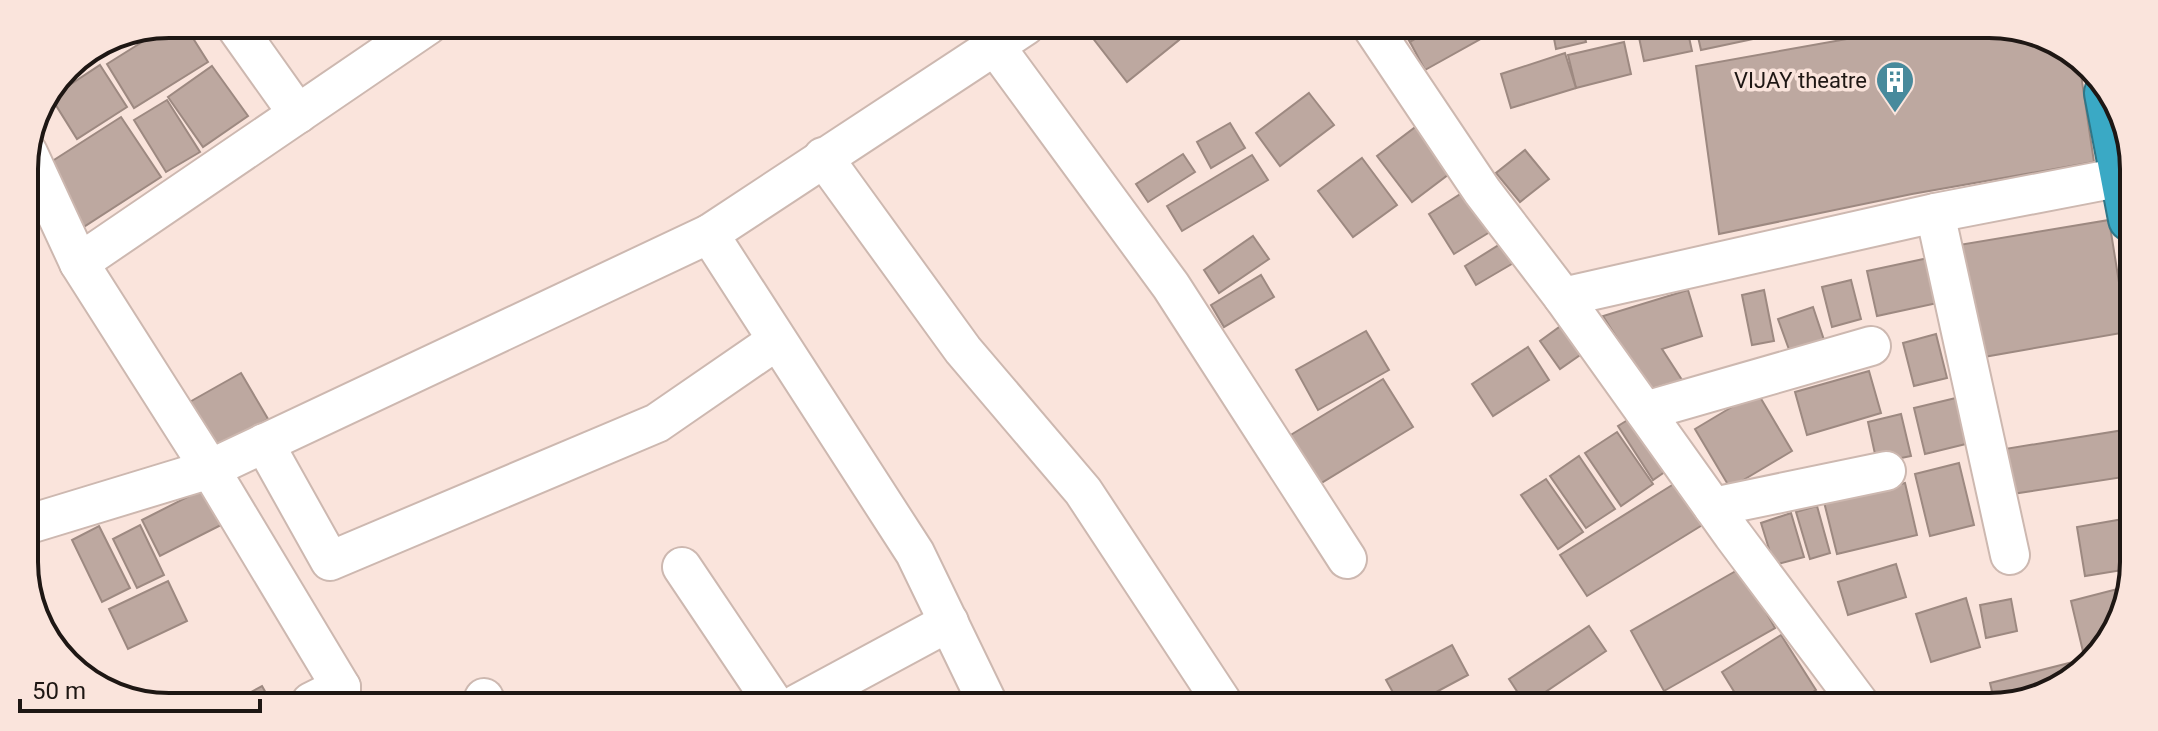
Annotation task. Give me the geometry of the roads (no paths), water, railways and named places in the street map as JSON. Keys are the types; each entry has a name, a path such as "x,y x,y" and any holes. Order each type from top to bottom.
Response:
{"highway":[{"path":"2114,134 2119,160"}],"street":[{"path":"244,38 298,114"},
{"path":"79,263 409,38"},
{"path":"38,521 210,469 709,234 1007,38"},
{"path":"1011,38 1347,559"},
{"path":"1379,38 1482,191 1563,297 1851,693"},
{"path":"823,157 963,350 1083,491 1216,693"},
{"path":"38,175 79,263 210,469 329,693"},
{"path":"1563,297 1935,213 2120,177"},
{"path":"1935,213 2010,555"},
{"path":"709,234 915,553 983,693"},
{"path":"264,443 330,561 657,423 776,341"},
{"path":"1645,411 1871,346"},
{"path":"1713,507 1886,471"},
{"path":"682,567 767,693"},
{"path":"817,693 949,622"}],"place":[{"name":"VIJAY theatre","path":"1895,114"}]}
